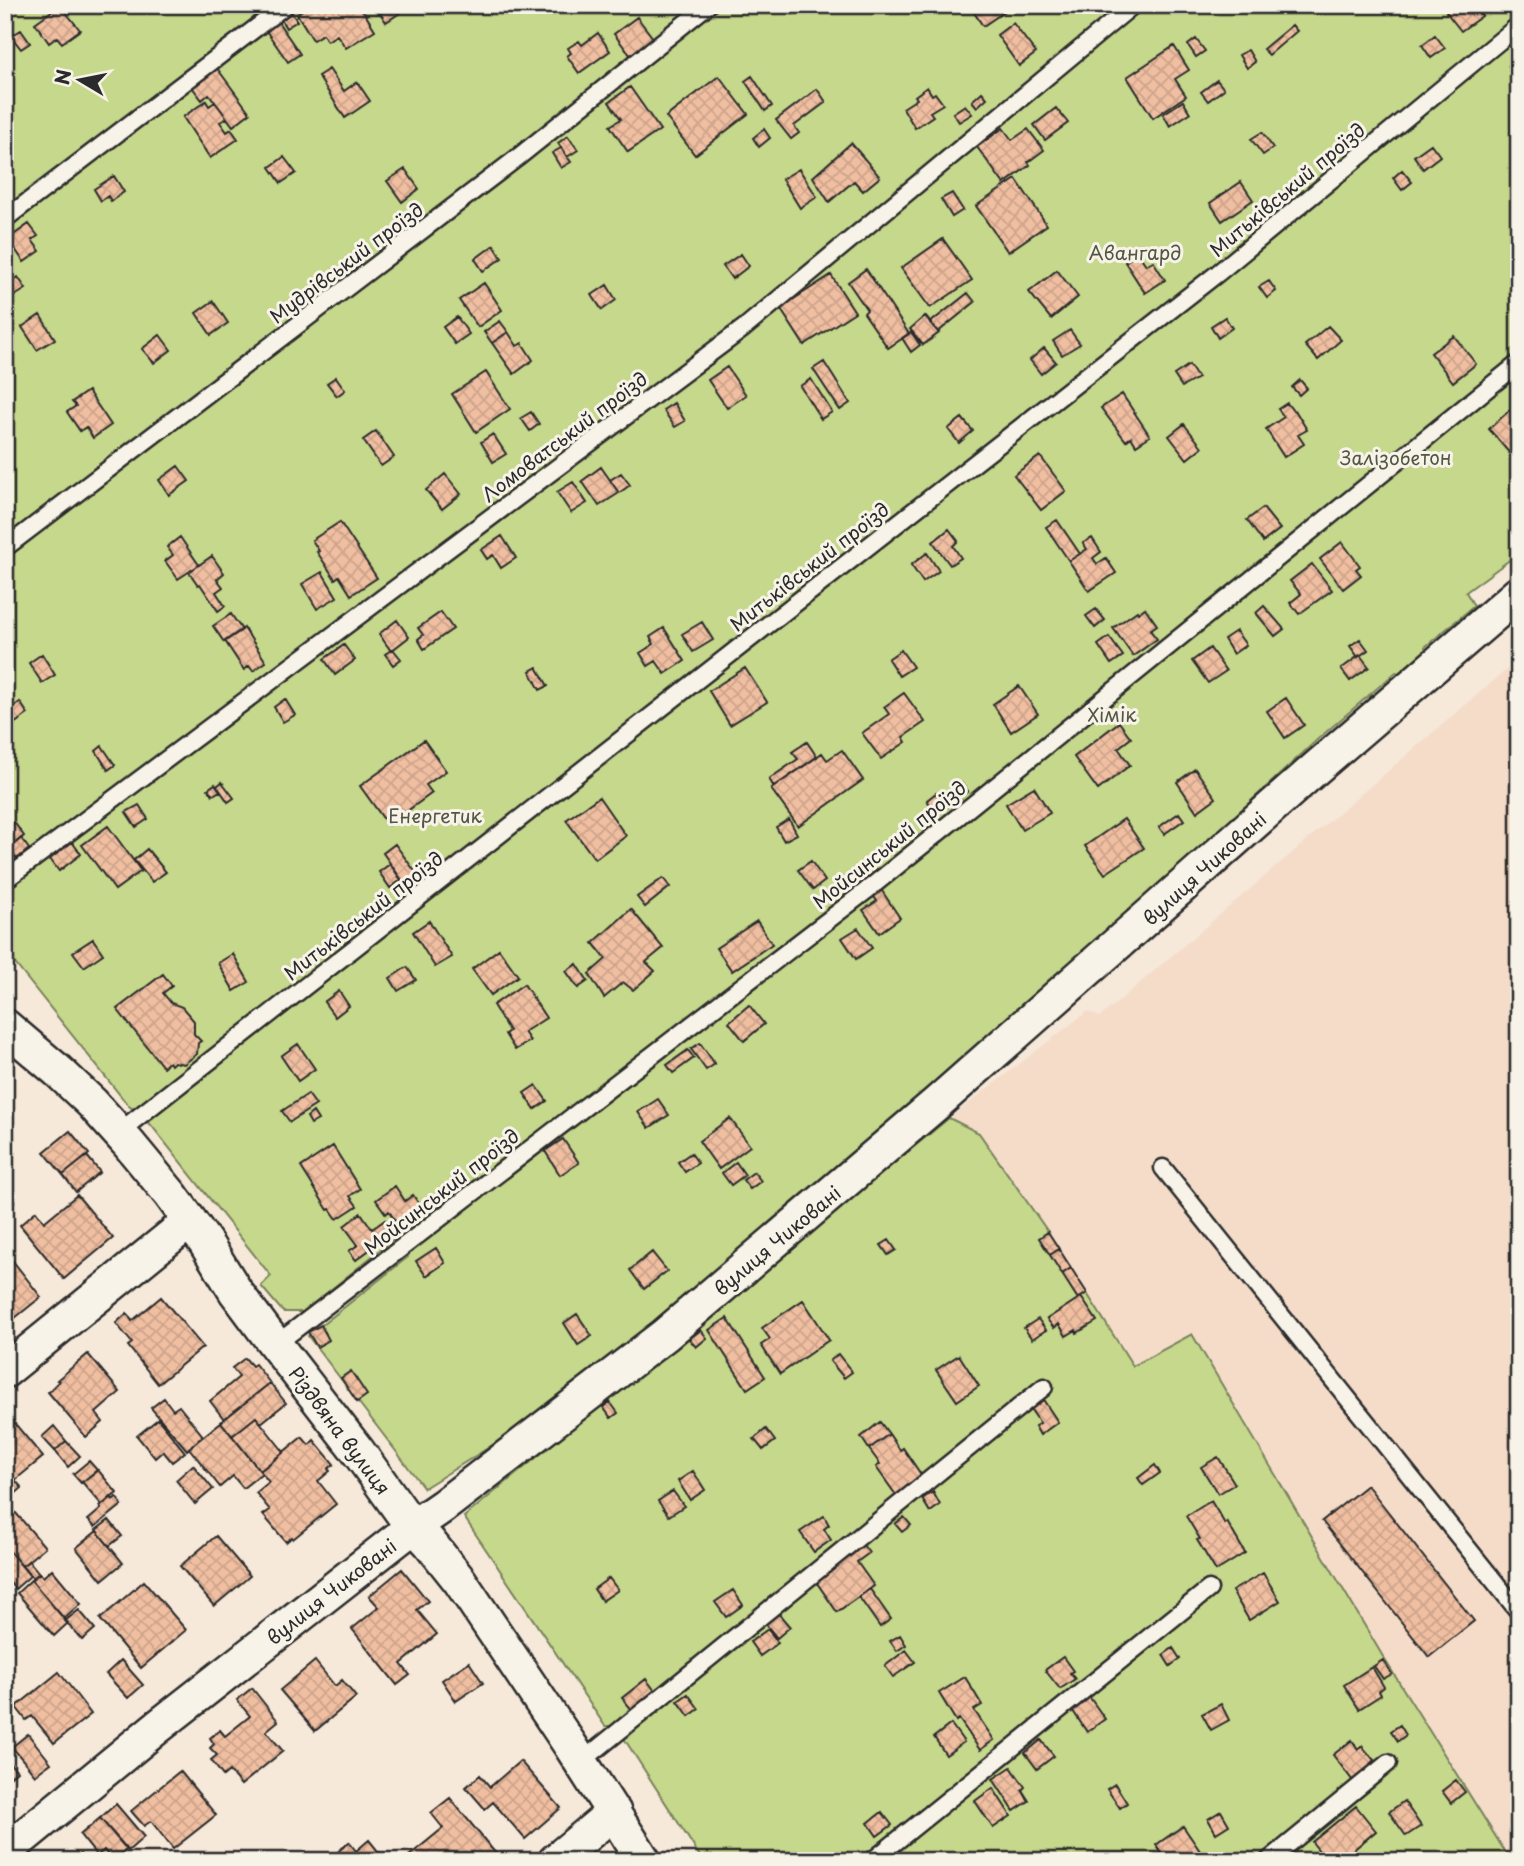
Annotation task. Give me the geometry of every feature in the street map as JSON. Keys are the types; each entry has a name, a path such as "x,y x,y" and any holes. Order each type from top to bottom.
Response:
{"street":[{"name":"вулиця Чиковані","path":"5,1852 155,1729 414,1526 665,1335 937,1104 1316,768 1519,593"},
{"name":"Різдвяна вулиця","path":"5,1026 78,1090 155,1174 221,1265 246,1307 414,1526 460,1581 644,1861"},
{"path":"5,1371 190,1220"},
{"path":"555,1861 614,1812"}],"lane":[{"path":"5,219 286,5"},
{"name":"Мудрівський проїзд","path":"5,548 517,158 708,5"},
{"name":"Ломоватський проїзд","path":"5,880 744,328 1133,5"},
{"name":"Митьківський проїзд","path":"119,1132 1218,273 1519,25"},
{"name":"Мойсинський проїзд","path":"275,1345 866,891 1519,363"},
{"path":"1163,1168 1519,1612"},
{"path":"581,1762 1044,1387"},
{"path":"872,1861 1209,1589"},
{"path":"1268,1861 1388,1763"}],"shaded area":[{"path":"1519,659 1519,1861 1511,1861 1385,1660 1192,1334 1133,1366 1046,1229 949,1118 1088,1011 1100,1017"}],"green space":[{"name":"Енергетик","path":"5,5 1519,5 1519,553 1466,592 1474,606 1425,647 1425,656 1403,674 1396,672 1318,739 1087,953 767,1237 523,1426 424,1488 308,1336 408,1257 400,1234 303,1312 283,1312 261,1286 271,1276 151,1125 128,1105 5,951"},
{"path":"949,1118 979,1133 1046,1229 1133,1366 1192,1334 1385,1660 1511,1861 703,1861 616,1726 605,1726 464,1517"}],"building":[{"path":"60,5 80,30 62,43 57,37 49,43 35,23"},
{"path":"309,5 372,5 363,11 375,30 346,48 337,35 327,41 323,34 313,40 297,14"},
{"path":"375,5 403,5 406,9 386,22"},
{"path":"787,5 805,5 793,14"},
{"path":"969,5 1014,5 983,26"},
{"path":"1455,5 1475,5 1482,16 1461,31 1446,12"},
{"path":"287,6 297,21 286,28 277,13"},
{"path":"274,16 300,54 288,62 262,25"},
{"path":"637,17 653,38 631,56 614,34"},
{"path":"1013,23 1036,53 1019,66 997,35"},
{"path":"1292,25 1297,31 1269,55 1263,49"},
{"path":"21,30 30,43 21,49 11,36"},
{"path":"598,33 610,51 579,73 567,56 571,53 568,48 579,41 582,45"},
{"path":"1435,35 1445,48 1431,58 1422,45"},
{"path":"1196,39 1205,51 1196,57 1188,45"},
{"path":"1174,46 1189,70 1175,79 1186,96 1153,118 1127,77"},
{"path":"1248,50 1255,62 1247,68 1239,55"},
{"path":"1519,59 1519,79 1509,66"},
{"path":"214,64 250,113 233,126 209,94 202,100 189,83"},
{"path":"329,69 344,91 357,82 370,101 345,118 318,76"},
{"path":"719,76 748,114 695,155 666,117"},
{"path":"752,76 772,106 765,111 745,81"},
{"path":"1217,80 1224,89 1208,101 1201,92"},
{"path":"630,87 660,130 628,152 610,126 621,119 609,102"},
{"path":"927,87 943,104 930,112 933,116 915,128 903,108 917,99 915,96"},
{"path":"817,89 826,102 794,126 799,133 791,139 776,120"},
{"path":"982,92 987,98 977,107 972,101"},
{"path":"206,101 209,106 215,102 227,118 220,122 227,132 231,129 238,139 210,158 183,117"},
{"path":"1183,101 1190,113 1170,126 1163,114"},
{"path":"965,105 972,114 959,122 953,113"},
{"path":"1056,108 1068,123 1045,140 1034,125"},
{"path":"1003,128 1012,140 1028,129 1044,150 1028,162 1030,165 1004,184 977,147"},
{"path":"764,129 770,138 759,147 753,138"},
{"path":"1262,132 1273,148 1263,155 1251,139"},
{"path":"568,136 578,150 567,157 558,143"},
{"path":"851,143 880,177 863,191 854,181 829,202 813,177"},
{"path":"1431,144 1440,156 1423,169 1414,156"},
{"path":"561,148 571,162 561,168 552,153"},
{"path":"284,157 296,173 281,183 270,167"},
{"path":"405,169 419,189 402,202 387,181"},
{"path":"799,169 817,197 800,208 782,179"},
{"path":"1402,170 1412,182 1402,190 1393,178"},
{"path":"114,176 124,192 111,201 108,196 101,201 94,189"},
{"path":"1016,179 1047,225 1008,252 976,206"},
{"path":"1241,182 1253,200 1222,221 1210,203"},
{"path":"952,193 963,210 952,217 941,199"},
{"path":"29,224 38,236 32,240 40,251 24,262 8,239"},
{"path":"943,239 972,280 930,308 901,268"},
{"path":"494,245 502,258 483,271 475,259"},
{"path":"1138,253 1146,265 1153,261 1165,280 1145,293 1125,262"},
{"path":"741,254 749,266 732,279 723,266"},
{"path":"866,269 909,334 888,348 864,313 867,310 848,282"},
{"path":"1057,270 1078,297 1051,319 1029,292"},
{"path":"831,275 855,312 804,345 780,308"},
{"path":"18,277 26,289 8,300 5,296 5,285"},
{"path":"1269,281 1276,291 1267,298 1259,287"},
{"path":"484,283 502,310 478,327 459,300"},
{"path":"607,285 616,300 602,310 592,295"},
{"path":"968,293 975,302 938,332 930,323"},
{"path":"213,301 228,323 211,335 196,313"},
{"path":"40,315 55,339 37,350 22,327"},
{"path":"925,316 939,333 923,345 910,329"},
{"path":"457,317 469,334 455,344 443,327"},
{"path":"1225,317 1232,328 1218,338 1211,326"},
{"path":"500,321 508,332 492,343 484,332"},
{"path":"1328,326 1341,340 1318,360 1305,345"},
{"path":"1070,330 1080,344 1062,355 1053,341"},
{"path":"508,332 517,346 522,343 533,360 514,374 492,343"},
{"path":"911,332 920,345 911,352 902,338"},
{"path":"160,335 171,350 154,363 142,349"},
{"path":"1454,336 1476,364 1453,382 1431,353"},
{"path":"1044,348 1056,362 1041,374 1030,360"},
{"path":"824,362 850,403 840,410 813,369"},
{"path":"1189,365 1198,378 1182,387 1174,375"},
{"path":"727,367 746,395 727,408 708,380"},
{"path":"486,372 510,409 476,432 452,394"},
{"path":"336,377 345,390 337,396 327,383"},
{"path":"811,379 832,412 821,419 800,386"},
{"path":"1300,380 1307,388 1299,395 1292,387"},
{"path":"88,391 111,425 93,438 86,427 80,431 67,412 76,406 72,402"},
{"path":"1122,394 1150,436 1136,445 1131,437 1126,441 1101,408"},
{"path":"674,403 685,421 675,427 663,410"},
{"path":"1287,403 1295,410 1307,430 1298,435 1304,444 1284,457 1266,429 1284,417 1278,409"},
{"path":"1512,408 1519,415 1519,448 1511,455 1489,429"},
{"path":"531,412 539,424 530,431 521,418"},
{"path":"962,418 973,431 959,443 948,429"},
{"path":"1184,424 1202,447 1187,459 1169,436"},
{"path":"376,431 394,457 381,466 363,440"},
{"path":"493,434 506,454 493,462 481,442"},
{"path":"1040,456 1066,491 1041,510 1014,475"},
{"path":"178,466 189,481 169,495 159,480"},
{"path":"601,467 619,493 599,506 582,481"},
{"path":"621,473 630,485 619,493 610,480"},
{"path":"445,474 461,494 442,509 426,490"},
{"path":"573,482 587,503 571,513 557,492"},
{"path":"1263,508 1280,529 1263,542 1247,520"},
{"path":"1057,520 1080,554 1069,561 1046,527"},
{"path":"340,522 377,578 351,595 339,576 335,579 312,540"},
{"path":"949,529 958,541 953,546 961,558 950,565 933,542"},
{"path":"502,536 516,558 501,568 493,555 487,559 481,550"},
{"path":"180,537 199,565 178,579 165,561 173,555 167,547"},
{"path":"1092,538 1101,552 1093,558 1097,564 1106,558 1116,573 1089,591 1069,561 1087,549 1083,543"},
{"path":"1342,542 1360,566 1356,569 1361,575 1343,589 1320,559"},
{"path":"927,553 939,571 923,582 911,565"},
{"path":"212,556 224,573 217,579 223,587 216,592 225,606 218,611 189,572"},
{"path":"1312,564 1332,590 1299,614 1290,603 1301,594 1290,581"},
{"path":"322,572 337,597 317,609 302,584"},
{"path":"1264,606 1284,629 1275,636 1256,613"},
{"path":"1145,608 1157,625 1150,630 1157,639 1133,656 1113,628"},
{"path":"1096,609 1105,620 1095,628 1086,616"},
{"path":"441,612 453,629 424,649 418,639 423,635 418,628"},
{"path":"231,614 242,630 224,642 213,626"},
{"path":"397,620 409,637 391,651 379,634"},
{"path":"702,622 713,640 693,652 682,634"},
{"path":"244,628 266,662 253,671 249,666 244,670 225,641"},
{"path":"664,628 685,661 665,674 656,661 648,666 640,653 654,644 650,637"},
{"path":"1236,631 1246,645 1233,654 1224,639"},
{"path":"1109,637 1123,656 1111,664 1098,645"},
{"path":"1360,639 1368,650 1358,657 1350,646"},
{"path":"344,645 355,660 335,675 324,659"},
{"path":"1210,648 1226,671 1208,683 1192,661"},
{"path":"393,649 401,659 393,665 385,654"},
{"path":"901,650 913,667 899,676 888,659"},
{"path":"42,654 55,675 42,683 29,663"},
{"path":"1360,655 1369,667 1350,681 1341,669"},
{"path":"537,667 548,686 540,690 530,671"},
{"path":"745,668 767,702 730,725 709,691"},
{"path":"1019,686 1038,714 1011,732 993,704"},
{"path":"904,693 925,722 903,737 906,742 881,759 862,733 889,714 884,707"},
{"path":"1286,698 1304,725 1285,738 1267,711"},
{"path":"285,699 295,715 283,722 274,707"},
{"path":"20,702 28,714 15,723 7,712"},
{"path":"1119,722 1131,738 1118,748 1130,765 1098,790 1074,757"},
{"path":"424,740 446,771 426,785 432,793 388,825 360,786"},
{"path":"807,742 817,757 774,787 769,779 798,759 792,752"},
{"path":"102,746 115,765 108,770 96,751"},
{"path":"842,750 863,780 798,826 771,789 822,753 827,760"},
{"path":"1195,769 1216,798 1197,812 1177,782"},
{"path":"222,782 234,798 228,802 217,786"},
{"path":"961,783 968,791 948,807 942,799"},
{"path":"215,784 220,791 213,795 208,789"},
{"path":"1034,787 1050,813 1022,830 1006,804"},
{"path":"936,793 945,805 935,812 927,800"},
{"path":"599,797 626,836 595,859 566,820"},
{"path":"139,805 148,819 136,827 126,812"},
{"path":"1179,813 1184,820 1164,834 1159,827"},
{"path":"789,819 797,834 784,841 776,827"},
{"path":"1124,819 1144,848 1105,874 1085,846"},
{"path":"14,822 24,836 12,846 5,838 5,829"},
{"path":"108,826 141,871 115,890 82,845"},
{"path":"21,838 29,849 17,859 8,849"},
{"path":"72,842 81,854 59,871 50,859"},
{"path":"395,844 419,877 406,886 383,853"},
{"path":"147,849 166,872 152,882 134,860"},
{"path":"811,861 825,881 813,890 798,870"},
{"path":"390,864 401,880 390,888 379,872"},
{"path":"663,878 670,887 645,907 637,897"},
{"path":"880,888 900,918 879,933 863,910 877,901 872,894"},
{"path":"631,909 663,948 646,962 655,971 633,990 623,982 604,998 589,974 606,959 593,943"},
{"path":"429,921 452,957 435,967 413,932"},
{"path":"757,921 772,944 732,971 716,948"},
{"path":"858,928 872,948 856,959 842,938"},
{"path":"93,939 103,954 84,967 73,952"},
{"path":"499,949 518,976 491,995 472,969"},
{"path":"233,954 249,982 234,991 218,963"},
{"path":"577,964 588,981 578,988 566,971"},
{"path":"407,967 416,980 398,991 390,978"},
{"path":"163,974 172,986 163,993 171,1003 182,1007 194,1021 194,1034 201,1041 198,1043 197,1054 184,1064 174,1062 171,1065 169,1062 163,1067 117,1009"},
{"path":"524,984 546,1018 524,1032 530,1041 515,1050 505,1034 509,1031 493,1005"},
{"path":"339,991 349,1006 335,1017 324,1002"},
{"path":"749,1005 764,1024 744,1041 729,1022"},
{"path":"700,1043 715,1064 706,1070 691,1049"},
{"path":"298,1044 315,1069 298,1081 281,1056"},
{"path":"688,1050 694,1058 673,1073 667,1065"},
{"path":"536,1085 547,1101 535,1109 524,1093"},
{"path":"308,1094 316,1105 290,1122 282,1111"},
{"path":"658,1099 669,1115 649,1128 638,1112"},
{"path":"313,1112 318,1120 311,1124 307,1117"},
{"path":"730,1118 750,1146 719,1169 699,1141"},
{"path":"70,1131 89,1154 63,1175 44,1152"},
{"path":"5,1135 13,1145 5,1151"},
{"path":"563,1139 579,1163 560,1175 545,1151"},
{"path":"333,1146 360,1189 350,1196 357,1206 337,1219 330,1209 328,1210 301,1167"},
{"path":"691,1153 698,1163 685,1172 678,1162"},
{"path":"87,1156 100,1172 76,1192 63,1175"},
{"path":"473,1160 478,1169 471,1173 466,1165"},
{"path":"736,1162 745,1175 731,1185 722,1173"},
{"path":"754,1172 761,1181 750,1189 743,1180"},
{"path":"395,1186 405,1201 413,1195 423,1210 399,1227 389,1211 386,1214 376,1200"},
{"path":"5,1190 14,1202 5,1209"},
{"path":"77,1195 113,1238 64,1279 20,1225 36,1211 44,1222"},
{"path":"361,1213 372,1229 385,1220 393,1232 356,1260 349,1251 358,1245 344,1226"},
{"path":"1048,1232 1059,1249 1050,1255 1039,1238"},
{"path":"889,1240 896,1250 888,1255 881,1245"},
{"path":"436,1248 445,1263 426,1276 416,1261"},
{"path":"1059,1249 1071,1268 1062,1274 1050,1255"},
{"path":"652,1252 667,1271 644,1289 630,1270"},
{"path":"9,1256 41,1297 5,1326 5,1259"},
{"path":"1071,1268 1087,1293 1078,1299 1062,1274"},
{"path":"161,1297 203,1347 158,1384 128,1346 132,1343 116,1323 127,1313 132,1321"},
{"path":"1081,1297 1097,1321 1066,1336 1059,1324 1054,1328 1047,1319"},
{"path":"803,1300 829,1340 780,1374 761,1345 770,1339 762,1328"},
{"path":"577,1314 592,1336 578,1345 564,1323"},
{"path":"727,1318 765,1377 747,1389 709,1330"},
{"path":"1038,1319 1046,1330 1032,1339 1024,1328"},
{"path":"321,1325 329,1340 317,1347 308,1332"},
{"path":"701,1330 707,1338 696,1347 689,1339"},
{"path":"88,1354 120,1392 96,1413 103,1422 86,1437 48,1392 59,1381 57,1380"},
{"path":"838,1354 852,1372 844,1378 830,1361"},
{"path":"959,1355 979,1386 957,1401 936,1370"},
{"path":"245,1358 252,1366 255,1364 270,1383 224,1419 210,1401 239,1377 232,1368"},
{"path":"351,1371 367,1395 357,1402 341,1378"},
{"path":"270,1383 286,1403 261,1423 256,1417 232,1436 221,1422"},
{"path":"164,1398 173,1410 179,1406 203,1436 187,1450 151,1408"},
{"path":"1042,1398 1058,1422 1040,1435 1035,1426 1040,1423 1029,1407"},
{"path":"610,1402 618,1413 611,1418 603,1407"},
{"path":"256,1417 284,1452 260,1471 232,1436"},
{"path":"11,1419 43,1457 15,1480 22,1488 8,1500 5,1496 5,1424"},
{"path":"158,1419 185,1452 172,1462 163,1451 155,1458 137,1436"},
{"path":"221,1422 262,1473 243,1488 233,1476 220,1487 189,1448"},
{"path":"880,1422 889,1434 869,1449 861,1437"},
{"path":"54,1426 66,1441 55,1451 42,1437"},
{"path":"766,1429 775,1441 763,1450 754,1439"},
{"path":"889,1434 900,1450 903,1448 922,1476 896,1495 876,1467 880,1464 869,1449"},
{"path":"302,1437 309,1445 314,1440 334,1464 318,1481 336,1504 286,1542 263,1515 270,1510 256,1493 269,1482 260,1471"},
{"path":"66,1441 80,1456 68,1467 55,1451"},
{"path":"1218,1457 1235,1484 1218,1494 1201,1467"},
{"path":"89,1461 97,1470 81,1483 73,1474"},
{"path":"193,1465 213,1489 195,1504 176,1480"},
{"path":"1155,1465 1160,1473 1143,1485 1138,1478"},
{"path":"98,1470 117,1493 102,1505 82,1482"},
{"path":"693,1471 705,1490 690,1500 678,1481"},
{"path":"1367,1485 1474,1621 1429,1657 1322,1521"},
{"path":"673,1491 684,1506 669,1516 658,1501"},
{"path":"933,1492 940,1505 930,1512 922,1499"},
{"path":"111,1497 113,1500 116,1497 122,1505 95,1527 88,1520"},
{"path":"1211,1501 1245,1553 1216,1571 1186,1516"},
{"path":"15,1512 45,1547 22,1566 5,1546 5,1520"},
{"path":"824,1516 829,1525 824,1529 831,1540 814,1552 800,1532"},
{"path":"904,1517 911,1525 902,1532 895,1524"},
{"path":"109,1520 122,1536 109,1546 96,1530"},
{"path":"97,1531 123,1563 102,1580 76,1548"},
{"path":"216,1536 250,1576 214,1606 180,1566"},
{"path":"863,1545 869,1553 857,1562 874,1586 837,1612 815,1580"},
{"path":"5,1546 30,1576 15,1589 5,1577"},
{"path":"29,1561 39,1573 33,1578 22,1566"},
{"path":"52,1569 81,1604 64,1619 31,1580 40,1573 43,1577"},
{"path":"402,1569 428,1601 417,1610 437,1634 401,1664 410,1675 397,1685 352,1629 379,1607 369,1596"},
{"path":"1263,1573 1280,1601 1249,1620 1232,1591"},
{"path":"609,1578 618,1590 602,1601 594,1589"},
{"path":"31,1580 68,1623 54,1636 17,1593"},
{"path":"144,1581 186,1630 141,1668 100,1619"},
{"path":"870,1589 891,1619 880,1627 859,1597"},
{"path":"733,1590 743,1605 726,1617 715,1602"},
{"path":"79,1610 95,1629 82,1640 65,1621"},
{"path":"778,1613 790,1627 777,1638 765,1623"},
{"path":"768,1629 778,1643 760,1656 750,1642"},
{"path":"900,1635 906,1645 897,1651 890,1641"},
{"path":"1173,1648 1180,1659 1170,1666 1163,1655"},
{"path":"906,1650 915,1662 893,1677 885,1666"},
{"path":"1063,1657 1075,1679 1060,1689 1045,1670"},
{"path":"121,1660 143,1685 128,1698 106,1674"},
{"path":"1383,1660 1392,1674 1383,1679 1374,1666"},
{"path":"315,1661 335,1686 342,1680 356,1697 315,1731 280,1690"},
{"path":"469,1662 483,1683 456,1701 442,1680"},
{"path":"1372,1667 1384,1687 1379,1691 1381,1695 1359,1709 1344,1685"},
{"path":"59,1672 91,1714 54,1743 32,1716 26,1720 16,1707"},
{"path":"965,1677 982,1705 974,1710 994,1740 980,1750 959,1719 956,1721 939,1693"},
{"path":"646,1679 656,1692 633,1711 622,1698"},
{"path":"252,1688 278,1721 266,1731 283,1751 241,1785 229,1771 223,1776 211,1760 217,1755 210,1748 214,1744 210,1738 220,1730 225,1736 250,1716 237,1700"},
{"path":"688,1694 699,1709 689,1716 678,1701"},
{"path":"1088,1695 1105,1719 1087,1732 1071,1708"},
{"path":"1221,1704 1229,1720 1211,1730 1202,1714"},
{"path":"951,1724 964,1742 946,1755 934,1737"},
{"path":"1400,1725 1406,1735 1398,1741 1391,1731"},
{"path":"28,1734 51,1763 35,1775 12,1747"},
{"path":"1041,1740 1054,1756 1037,1769 1025,1753"},
{"path":"1352,1740 1358,1749 1362,1746 1374,1760 1370,1764 1372,1766 1353,1781 1333,1755"},
{"path":"5,1758 17,1771 5,1781"},
{"path":"520,1761 561,1808 525,1839 493,1802 485,1809 466,1787 480,1775 490,1787"},
{"path":"1011,1767 1025,1787 1022,1790 1029,1801 1014,1811 993,1779"},
{"path":"180,1771 216,1815 173,1849 151,1821 144,1826 131,1811"},
{"path":"1456,1780 1465,1792 1451,1803 1442,1791"},
{"path":"1115,1784 1127,1803 1120,1808 1107,1789"},
{"path":"993,1788 1011,1816 993,1828 975,1801"},
{"path":"450,1798 501,1860 413,1861 409,1856 443,1828 431,1813"},
{"path":"1404,1801 1421,1826 1406,1836 1389,1812"},
{"path":"116,1804 144,1837 128,1851 100,1818"},
{"path":"1356,1806 1376,1831 1345,1857 1348,1861 1327,1861 1312,1842"},
{"path":"1221,1811 1229,1825 1216,1833 1208,1819"},
{"path":"882,1812 892,1825 877,1836 868,1823"},
{"path":"100,1818 127,1849 113,1861 104,1850 97,1856 80,1835"},
{"path":"1183,1826 1200,1851 1186,1861 1167,1861 1156,1845"},
{"path":"369,1840 386,1861 337,1861 333,1856 349,1842 356,1851"},
{"path":"80,1854 86,1861 71,1861"}],"park label":[{"name":"Авангард","path":"1135,252"},
{"name":"Залізобетон","path":"1396,457"},
{"name":"Хімік","path":"1112,714"}]}
